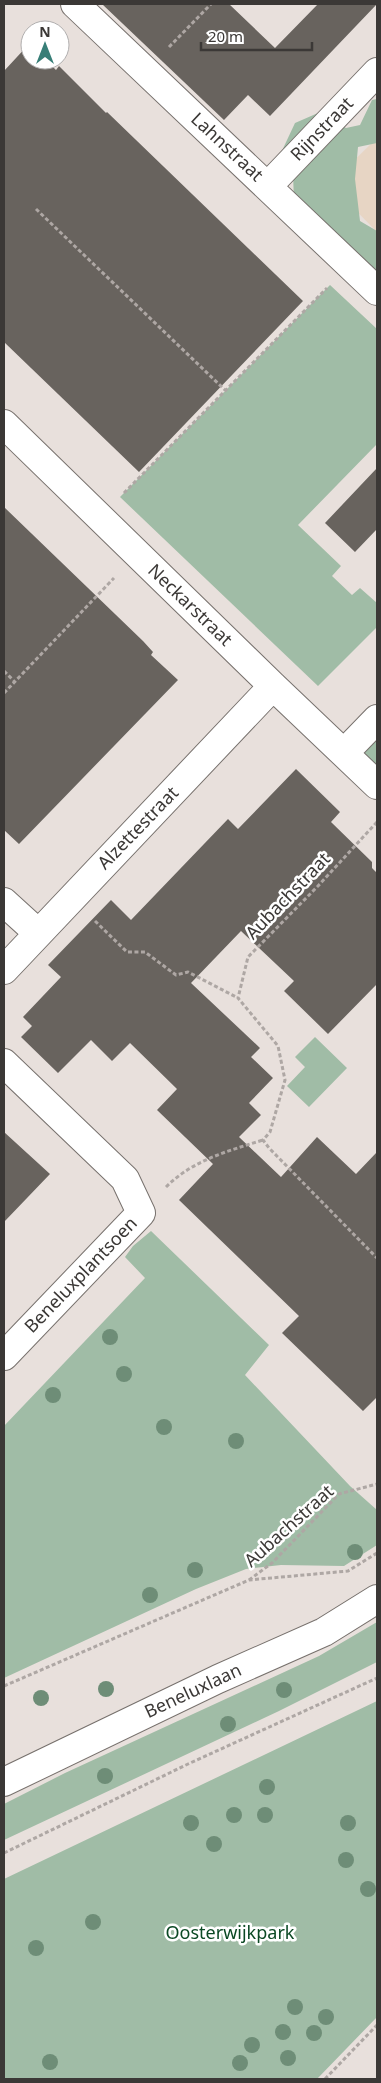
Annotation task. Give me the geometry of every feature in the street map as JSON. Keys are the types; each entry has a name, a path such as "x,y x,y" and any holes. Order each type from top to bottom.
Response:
{"street":[{"name":"Lahnstraat","path":"75,4 377,291"},
{"name":"Rijnstraat","path":"268,186 377,72"},
{"name":"Neckarstraat","path":"4,424 273,686 377,784"},
{"name":"Alzettestraat","path":"4,970 273,686"},
{"path":"344,753 377,719"},
{"path":"4,902 38,933"},
{"name":"Beneluxplantsoen","path":"4,1064 125,1179 141,1212 4,1356"},
{"name":"Beneluxlaan","path":"5,1781 218,1679 324,1632 377,1599"}],"path":[{"path":"146,70 211,4"},
{"path":"36,209 226,390"},
{"path":"100,518 350,264"},
{"path":"4,692 101,590 138,555"},
{"path":"4,672 14,682"},
{"name":"Aubachstraat","path":"238,998 248,957 318,886 377,822"},
{"path":"72,898 127,952 146,952 176,974 188,972 238,998 278,1046 285,1080 270,1132 263,1140 209,1157 178,1175 141,1212"},
{"path":"263,1140 377,1258"},
{"name":"Aubachstraat","path":"249,1580 272,1563 339,1494 377,1484"},
{"path":"4,1686 249,1580 348,1571 377,1552"},
{"path":"4,1852 188,1764 377,1678"},
{"path":"325,2079 377,2025"}],"shaded area":[{"path":"377,138 377,232 330,184"}],"green space":[{"path":"377,99 377,143 358,147 355,179 360,221 377,231 377,282 294,202 293,173 280,155 295,123 318,113 346,128 360,125 372,100"},
{"path":"330,285 377,329 377,444 298,525 341,566 332,576 352,595 360,588 377,603 377,627 318,686 120,497"},
{"path":"377,704 377,778 358,756 355,727"},
{"path":"315,1037 347,1068 309,1107 287,1086 305,1067 295,1057"},
{"path":"151,1231 269,1345 245,1375 350,1486 377,1510 377,1545 344,1566 281,1565 246,1569 196,1589 4,1678 4,1426 145,1278 125,1257 133,1246"},
{"path":"377,1622 377,1662 279,1711 4,1840 4,1804 65,1773 319,1656"},
{"name":"Oosterwijkpark","path":"377,1701 377,2017 317,2079 4,2079 4,1879"}],"building":[{"path":"102,4 229,4 275,48 318,4 377,4 270,116 248,95 224,120"},
{"path":"20,54 20,70 63,70 303,301 139,472 4,342 4,71"},
{"path":"377,468 377,529 355,552 325,523"},
{"path":"4,507 143,641 153,652 151,655 178,680 19,844 4,830"},
{"path":"296,769 340,812 331,822 372,862 372,868 377,873 377,984 328,1034 284,991 294,981 241,931 191,983 260,1048 251,1057 273,1078 249,1103 261,1115 239,1137 281,1177 317,1137 356,1174 377,1152 377,1397 363,1411 282,1333 299,1316 179,1200 213,1164 157,1110 177,1089 130,1043 112,1061 91,1040 58,1073 21,1037 32,1026 23,1017 61,977 48,965 111,900 131,920 228,819 238,829"},
{"path":"4,1132 50,1174 4,1222"}]}
